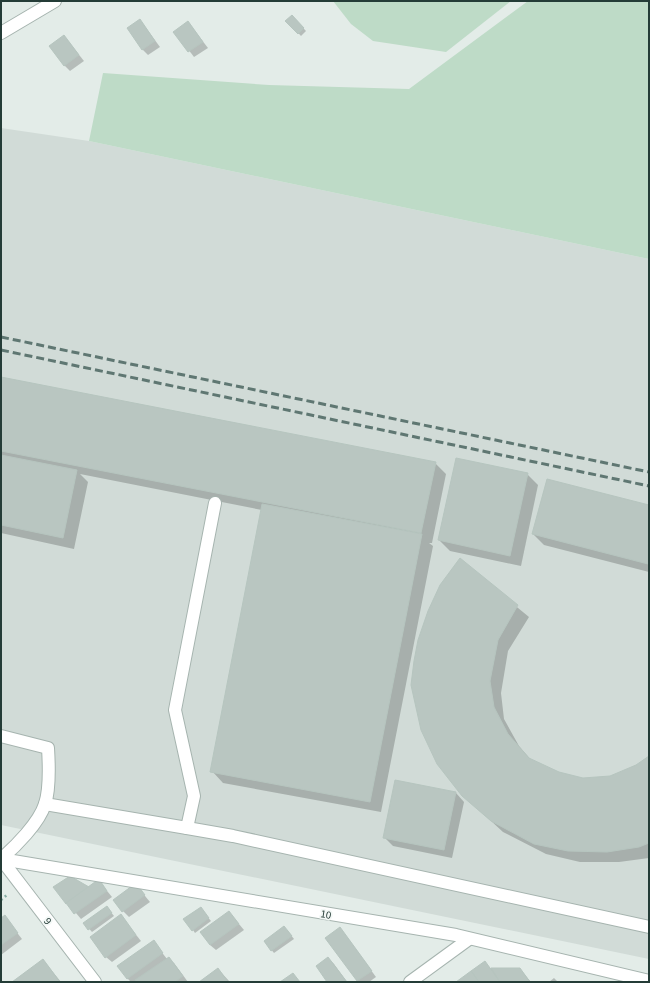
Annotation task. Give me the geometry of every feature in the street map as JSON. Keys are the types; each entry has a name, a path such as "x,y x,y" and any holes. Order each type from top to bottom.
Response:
{"street":[{"path":"1,33 55,1"},
{"path":"187,828 194,796 175,710 215,503"},
{"path":"1,736 48,748 49,766 45,804 27,834 1,859"},
{"path":"45,804 241,838 649,927"},
{"name":"10","path":"1,859 470,939 649,981"},
{"name":"9","path":"1,859 95,982"},
{"path":"410,982 470,939"}],"shaded area":[{"path":"1,128 89,141 649,259 649,959 1,825"}],"green space":[{"path":"333,1 511,1 446,52 373,41 351,24"},
{"path":"528,1 649,1 649,259 89,141 103,73 269,85 409,89"}],"building":[{"path":"292,15 304,28 298,34 285,21"},
{"path":"140,19 155,41 142,50 127,28"},
{"path":"188,21 203,42 188,52 173,32"},
{"path":"64,35 79,55 64,66 49,46"},
{"path":"1,377 436,462 421,533 1,451"},
{"path":"1,455 77,470 63,538 1,525"},
{"path":"456,458 528,473 510,556 438,540"},
{"path":"547,479 649,505 648,564 532,534"},
{"path":"262,504 422,534 370,802 210,772"},
{"path":"460,558 518,605 498,640 490,681 494,707 508,734 529,758 559,772 583,778 610,776 636,765 649,756 649,843 639,847 607,852 568,851 534,844 491,821 462,796 437,764 421,730 411,685 418,640 428,611 440,585"},
{"path":"395,780 456,792 444,850 383,838"},
{"path":"70,876 89,887 66,904 53,887"},
{"path":"99,879 107,891 74,914 66,903"},
{"path":"136,883 145,895 122,912 113,900"},
{"path":"107,906 112,913 88,930 83,923"},
{"path":"201,907 209,918 192,931 183,919"},
{"path":"229,911 239,924 210,945 200,932"},
{"path":"121,914 136,935 105,958 90,937"},
{"path":"5,915 18,933 1,945 1,918"},
{"path":"284,926 292,936 271,951 264,941"},
{"path":"340,927 372,971 357,981 325,938"},
{"path":"154,940 163,953 127,979 117,966"},
{"path":"169,957 183,976 175,982 136,982 135,980"},
{"path":"328,957 347,982 327,982 316,966"},
{"path":"43,959 60,982 12,982"},
{"path":"485,961 500,982 479,982 471,971"},
{"path":"218,968 228,982 199,982"},
{"path":"491,968 520,968 530,982 500,982"},
{"path":"471,971 479,982 456,982"},
{"path":"293,973 300,982 280,982"}],"railway":[{"path":"1,337 649,472"},
{"path":"1,350 649,486"}]}
